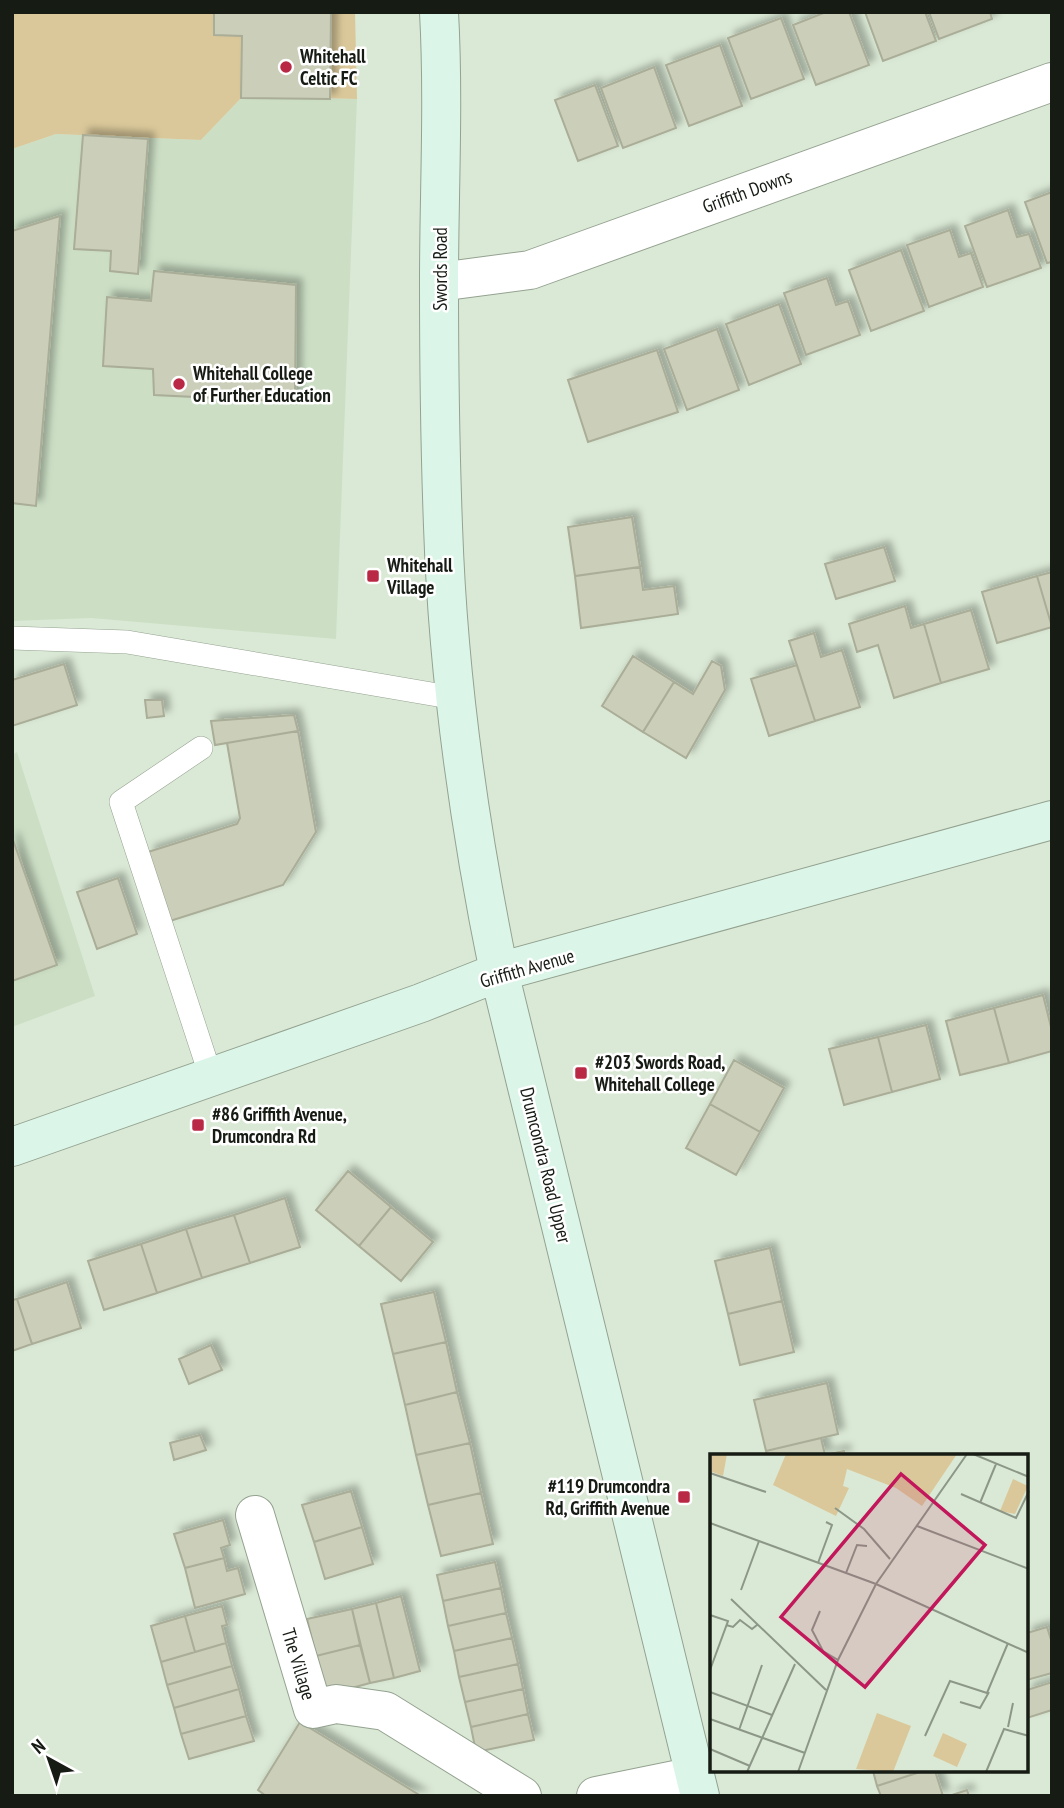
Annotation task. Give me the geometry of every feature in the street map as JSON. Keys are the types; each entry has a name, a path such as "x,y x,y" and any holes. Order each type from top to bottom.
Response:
{"main road":[{"name":"Swords Road","path":"439,12 443,84 439,282 443,526"},
{"name":"Drumcondra Road Upper","path":"443,526 455,698 481,876 499,972 697,1786"},
{"name":"Griffith Avenue","path":"12,1147 499,972 1052,820"}],"street":[{"name":"Griffith Downs","path":"439,282 530,270 1052,82"},
{"name":"The Village","path":"255,1514 313,1709 336,1704 384,1711 522,1796"},
{"path":"596,1796 697,1786"}],"lane":[{"path":"12,638 127,642 455,698"},
{"path":"201,748 121,802 211,1077"}],"shaded area":[{"path":"12,12 355,12 357,99 243,96 201,140 56,134 12,149"},
{"name":"Whitehall College of Further Education","path":"243,96 357,99 336,639 91,618 12,621 12,149 56,134 201,140"},
{"path":"17,752 95,996 12,1027 12,755"}],"building":[{"name":"Whitehall Celtic FC","path":"214,12 331,12 330,99 241,98 242,36 214,35"},
{"path":"826,12 849,12 869,65 816,85 793,25"},
{"path":"865,12 925,12 936,41 883,61"},
{"path":"929,12 990,12 992,19 939,39"},
{"path":"781,18 804,79 751,99 728,38"},
{"path":"720,45 742,106 689,126 666,65"},
{"path":"654,67 676,128 623,148 601,88"},
{"path":"595,85 618,146 578,161 555,100"},
{"path":"83,135 148,139 138,274 110,271 111,251 74,249"},
{"path":"1052,192 1052,262 1047,263 1025,202"},
{"path":"1008,210 1017,237 1029,234 1041,268 987,287 965,226"},
{"path":"60,216 36,506 12,503 12,231"},
{"path":"950,230 959,257 971,253 983,287 929,307 907,245"},
{"path":"901,250 924,311 871,331 849,270"},
{"path":"154,271 296,285 295,402 154,395 153,369 103,366 107,297 151,301"},
{"path":"827,278 836,305 848,301 860,335 806,355 784,293"},
{"path":"779,304 801,364 749,385 726,324"},
{"path":"717,329 739,390 687,410 664,349"},
{"path":"657,350 678,412 588,442 568,380"},
{"path":"632,517 640,567 575,576 568,527"},
{"path":"884,547 895,581 836,599 825,564"},
{"path":"640,567 643,590 674,586 678,614 581,628 575,576"},
{"path":"1052,572 1052,627 1037,576"},
{"path":"1037,576 1052,627 997,643 982,592"},
{"path":"905,606 911,628 924,624 941,683 894,698 878,645 857,652 849,624"},
{"path":"971,610 989,669 941,683 924,624"},
{"path":"814,633 821,657 842,650 860,707 815,721 789,641"},
{"path":"633,656 674,682 643,732 602,706"},
{"path":"712,661 721,666 725,690 686,758 643,732 674,682 693,694"},
{"path":"64,664 77,705 12,726 12,680"},
{"path":"797,665 815,721 769,736 751,679"},
{"path":"145,700 162,700 164,716 147,718"},
{"path":"294,715 298,731 215,745 211,721"},
{"path":"298,731 316,832 283,885 170,921 148,852 237,824 240,818 227,743"},
{"path":"12,837 57,965 12,981"},
{"path":"118,878 137,934 97,949 77,892"},
{"path":"1043,995 1052,1031 1052,1051 1009,1063 994,1008"},
{"path":"994,1008 1009,1063 960,1075 946,1021"},
{"path":"926,1025 940,1079 892,1092 878,1037"},
{"path":"878,1037 892,1092 844,1105 829,1049"},
{"path":"734,1060 784,1088 760,1132 710,1104"},
{"path":"710,1104 760,1132 736,1175 686,1148"},
{"path":"348,1171 391,1207 359,1246 316,1210"},
{"path":"285,1198 300,1247 250,1263 234,1215"},
{"path":"391,1207 433,1242 401,1281 359,1246"},
{"path":"234,1215 250,1263 202,1278 186,1229"},
{"path":"186,1229 202,1278 157,1293 141,1244"},
{"path":"141,1244 157,1293 104,1310 88,1261"},
{"path":"770,1248 782,1301 728,1314 715,1261"},
{"path":"67,1282 81,1328 32,1344 17,1299"},
{"path":"434,1292 446,1342 393,1354 381,1304"},
{"path":"17,1299 32,1344 12,1351 12,1300"},
{"path":"782,1301 794,1352 740,1365 728,1314"},
{"path":"446,1342 457,1392 405,1405 393,1354"},
{"path":"211,1345 222,1370 189,1384 179,1359"},
{"path":"827,1383 838,1434 766,1451 754,1400"},
{"path":"457,1392 470,1443 416,1455 405,1405"},
{"path":"200,1435 206,1450 174,1460 170,1443"},
{"path":"821,1438 825,1454 767,1454 766,1451"},
{"path":"470,1443 481,1493 428,1505 416,1455"},
{"path":"351,1491 362,1527 314,1542 302,1505"},
{"path":"481,1493 493,1544 441,1556 428,1505"},
{"path":"223,1520 230,1545 221,1548 224,1558 185,1568 174,1534"},
{"path":"362,1527 373,1564 325,1579 314,1542"},
{"path":"224,1558 227,1571 238,1568 245,1594 195,1608 185,1568"},
{"path":"495,1562 501,1588 443,1601 437,1575"},
{"path":"501,1588 506,1613 448,1626 443,1601"},
{"path":"401,1596 420,1671 394,1678 376,1603"},
{"path":"376,1603 394,1678 370,1683 352,1609"},
{"path":"222,1606 227,1625 222,1626 226,1643 195,1652 185,1616"},
{"path":"352,1609 360,1645 316,1656 307,1619"},
{"path":"506,1613 512,1638 454,1651 448,1626"},
{"path":"185,1616 195,1652 161,1662 151,1626"},
{"path":"1047,1627 1052,1643 1052,1673 1029,1679 1029,1632"},
{"path":"512,1638 518,1664 459,1677 454,1651"},
{"path":"226,1643 232,1666 167,1685 161,1662"},
{"path":"360,1645 370,1683 326,1695 316,1656"},
{"path":"518,1664 523,1689 465,1702 459,1677"},
{"path":"232,1666 239,1689 174,1708 167,1685"},
{"path":"1052,1682 1052,1710 1029,1717 1029,1689"},
{"path":"239,1689 246,1716 181,1734 174,1708"},
{"path":"523,1689 528,1714 471,1727 465,1702"},
{"path":"528,1714 534,1740 476,1752 471,1727"},
{"path":"246,1716 254,1741 189,1759 181,1734"},
{"path":"300,1722 421,1796 266,1796 258,1790"},
{"path":"874,1773 917,1773 877,1786"},
{"path":"917,1773 936,1773 943,1796 881,1796 877,1786"},
{"path":"967,1790 969,1796 949,1796"}],"place":[{"name":"Whitehall Celtic FC","path":"286,67"},
{"name":"Whitehall College of Further Education","path":"179,384"},
{"name":"Whitehall Village","path":"373,576"},
{"name":"#203 Swords Road, Whitehall College","path":"581,1073"},
{"name":"#86 Griffith Avenue, Drumcondra Rd","path":"198,1125"},
{"name":"#119 Drumcondra Rd, Griffith Avenue","path":"684,1497"}]}
